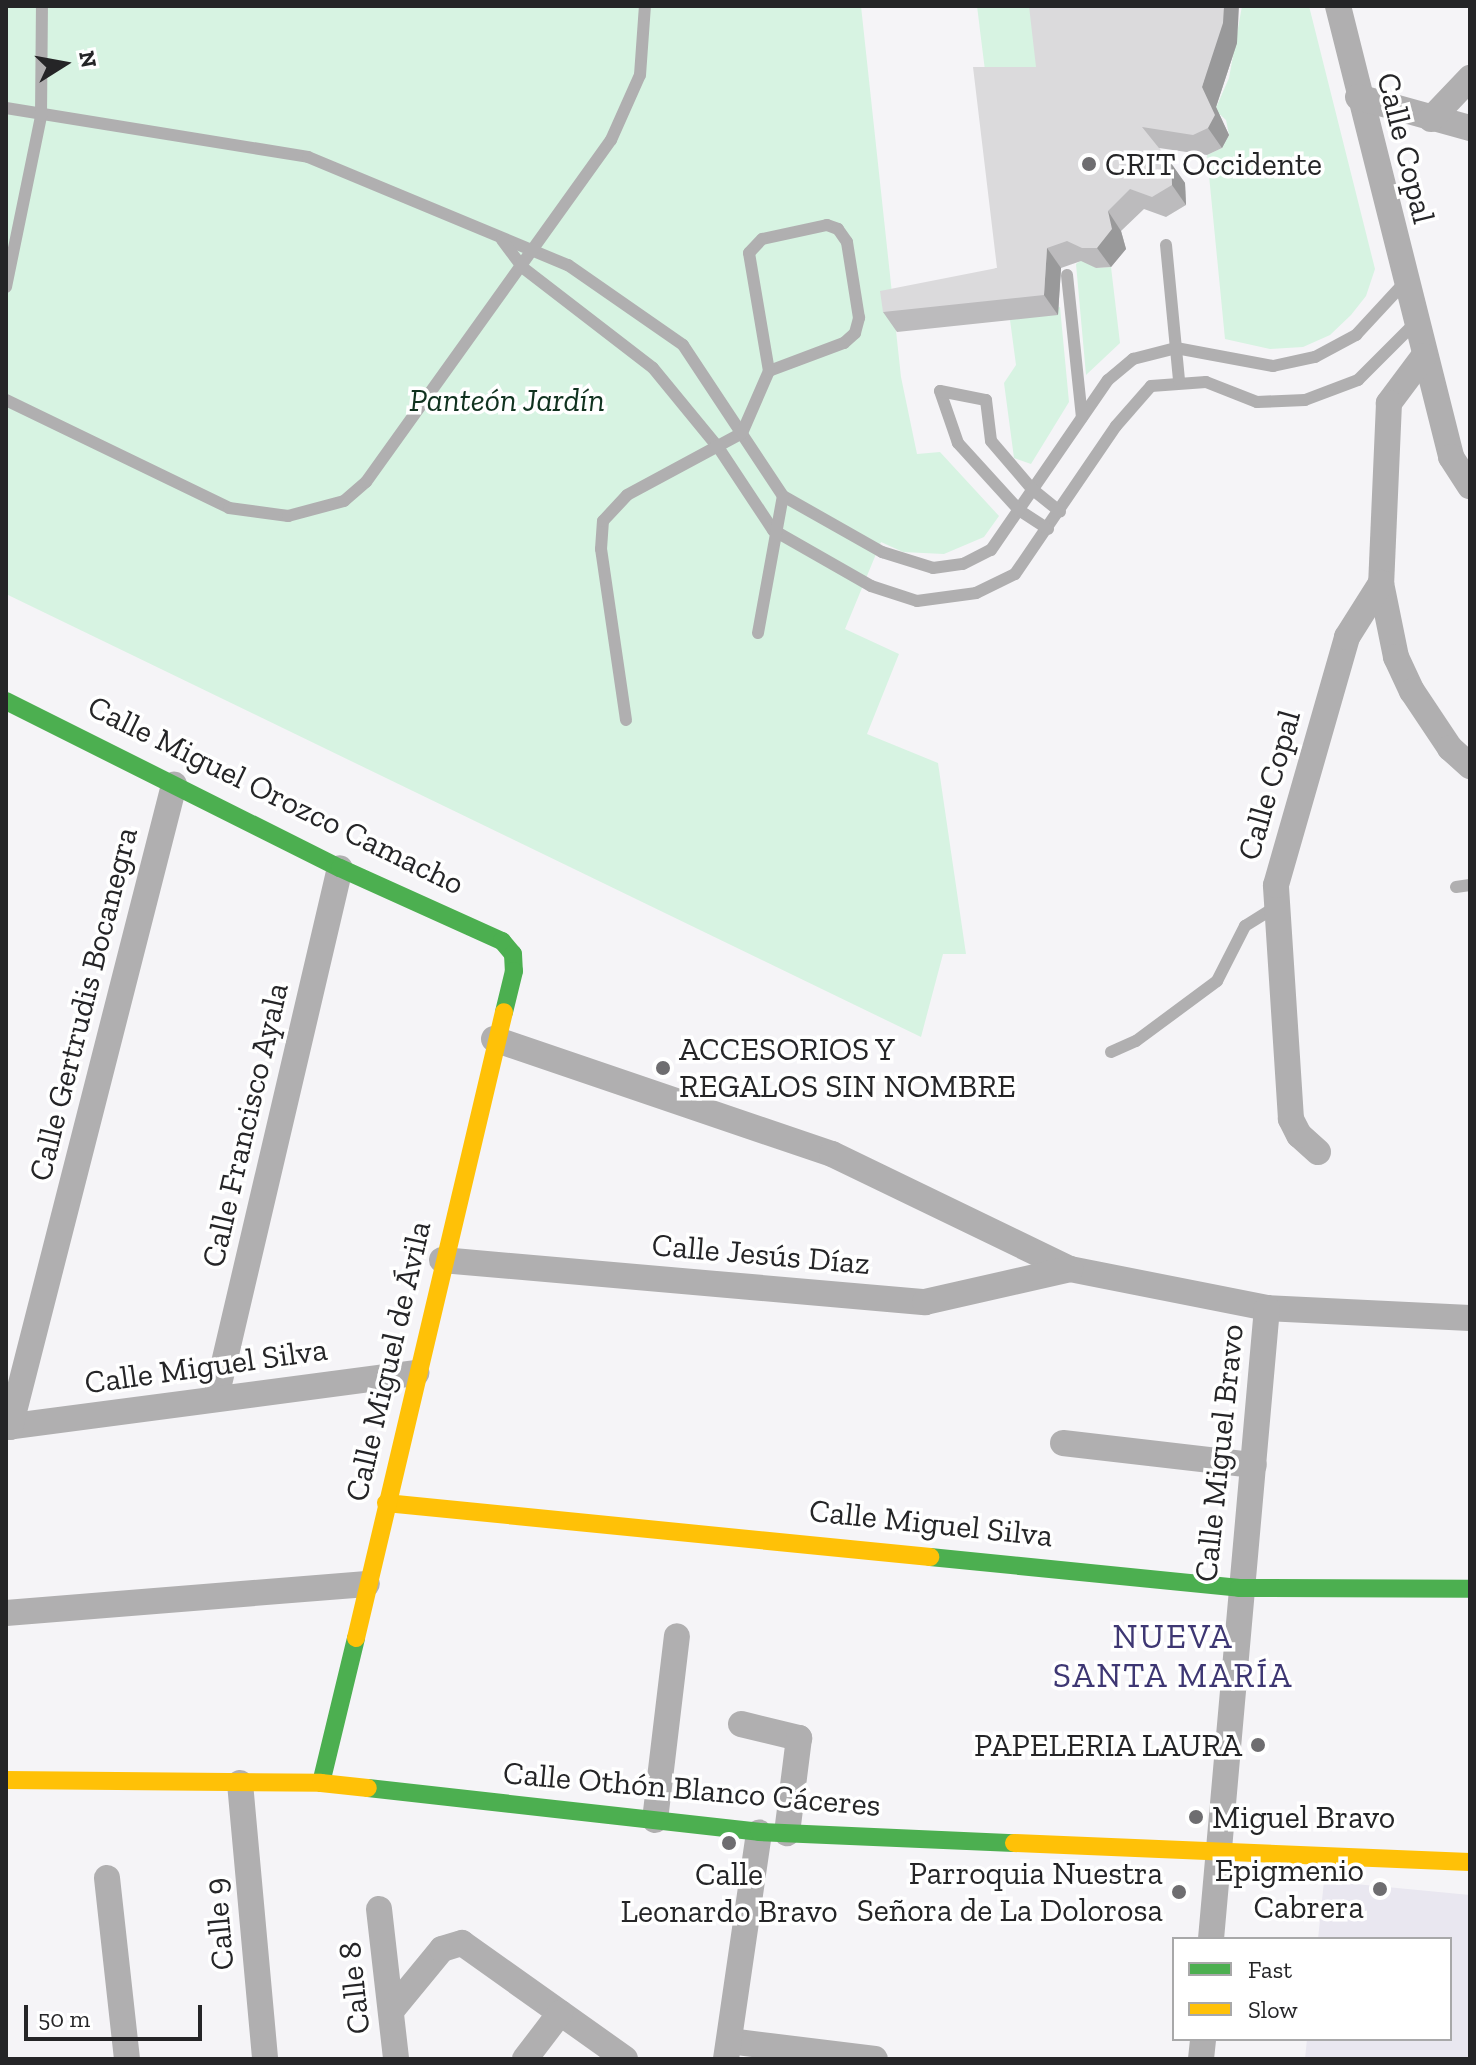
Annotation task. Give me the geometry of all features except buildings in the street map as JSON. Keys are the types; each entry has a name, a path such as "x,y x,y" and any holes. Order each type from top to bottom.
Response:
{"street":[{"name":"Calle Copal","path":"1338,6 1358,97 1455,470 1470,486"},
{"path":"1431,119 1470,78"},
{"path":"1358,97 1470,128"},
{"path":"1424,356 1389,403 1381,583 1396,657 1412,691 1450,748 1470,766"},
{"name":"Calle Copal","path":"1318,1152 1299,1135 1291,1119 1277,906 1279,869 1347,637 1381,583"},
{"name":"Calle Miguel Orozco Camacho","path":"6,701 340,868 502,941 513,954"},
{"name":"Calle Gertrudis Bocanegra","path":"8,1427 174,785"},
{"name":"Calle Francisco Ayala","path":"216,1397 340,868"},
{"name":"Calle Miguel de Ávila","path":"321,1783 494,1039 514,971 513,954"},
{"path":"494,1039 832,1154 1070,1269 1267,1308 1470,1318"},
{"name":"Calle Jesús Díaz","path":"442,1260 925,1302 1070,1269"},
{"name":"Calle Miguel Bravo","path":"1211,1937 1239,1588 1254,1465 1267,1308"},
{"name":"Calle Miguel Silva","path":"8,1427 216,1397 416,1373"},
{"path":"1063,1443 1254,1465"},
{"name":"Calle Miguel Silva","path":"386,1503 1239,1588 1470,1589"},
{"path":"6,1613 367,1584"},
{"path":"655,1820 677,1636"},
{"path":"741,1724 799,1738 787,1833"},
{"name":"Calle Othón Blanco Cáceres","path":"6,1780 321,1783 759,1832 1219,1849 1470,1862"},
{"name":"Calle 9","path":"240,1783 265,2059"},
{"path":"759,1832 727,2050 875,2059"},
{"path":"107,1878 127,2059"},
{"name":"Calle 8","path":"379,1909 396,2059"},
{"path":"391,2011 442,1949 455,1943 470,1947 625,2059"},
{"path":"525,2059 560,2013"}],"lane":[{"path":"6,287 41,116 42,6"},
{"path":"6,400 229,508 259,515 318,512 344,501 366,482 611,140 631,101 646,47 645,6"},
{"path":"6,108 308,157 502,240 534,248 568,265 675,338 783,496 882,552 933,568 977,559 991,550 1116,370 1142,354 1176,348 1273,366 1315,357 1356,335 1405,282"},
{"path":"626,720 601,549 603,521 627,495 742,433 769,371 749,253 762,239 827,225 838,229 847,242 859,318 855,333 844,343 769,371"},
{"path":"502,240 522,267 653,368 718,447 773,530 871,586 933,602 976,593 1015,574 1136,399 1151,386 1179,381 1206,382 1257,402 1305,400 1358,380 1415,323"},
{"path":"1166,245 1179,381"},
{"path":"1067,275 1082,417"},
{"path":"1048,529 1019,510 958,443 940,391 986,400 991,441 1032,489 1060,512"},
{"path":"758,633 773,530 783,496"},
{"path":"1456,887 1470,885"},
{"path":"1111,1052 1136,1041 1217,981 1245,926 1277,906"}],"shaded area":[{"path":"1324,1881 1470,1895 1470,2059 1305,2059 1307,2041 1452,2041 1452,1937 1318,1937"}],"green space":[{"name":"Panteón Jardín","path":"6,6 861,6 901,377 917,454 940,452 999,516 984,537 944,554 903,552 881,542 845,629 899,654 867,734 938,763 966,954 943,954 921,1037 6,594"},
{"path":"977,6 1040,6 1048,72 987,87"},
{"path":"1242,6 1309,6 1375,269 1366,296 1351,315 1330,335 1303,347 1270,349 1225,339 1207,155 1222,148 1229,135 1226,120 1215,110 1229,78"},
{"path":"1083,259 1096,268 1111,267 1120,343 1086,375 1076,264"},
{"path":"1060,307 1069,402 1031,464 1014,458 1004,383 1016,365 1010,320"}],"traffic: fast":[{"path":"6,701 340,868 502,941 513,954 514,971 504,1012"},
{"path":"930,1557 1239,1588 1470,1589"},
{"path":"321,1783 356,1638"},
{"path":"368,1788 759,1832 1014,1843"}],"traffic: slow":[{"path":"356,1638 504,1012"},
{"path":"386,1503 930,1557"},
{"path":"6,1780 321,1783 368,1788"},
{"path":"1014,1843 1470,1862"}],"place":[{"name":"CRIT Occidente","path":"1089,164"},
{"name":"ACCESORIOS Y REGALOS SIN NOMBRE","path":"663,1068"},
{"name":"PAPELERIA LAURA","path":"1258,1745"},
{"name":"Miguel Bravo","path":"1196,1817"},
{"name":"Calle Leonardo Bravo","path":"729,1843"},
{"name":"Epigmenio Cabrera","path":"1380,1889"},
{"name":"Parroquia Nuestra Señora de La Dolorosa","path":"1179,1892"}],"district":[{"name":"NUEVA SANTA MARÍA","path":"1173,1656"}]}
